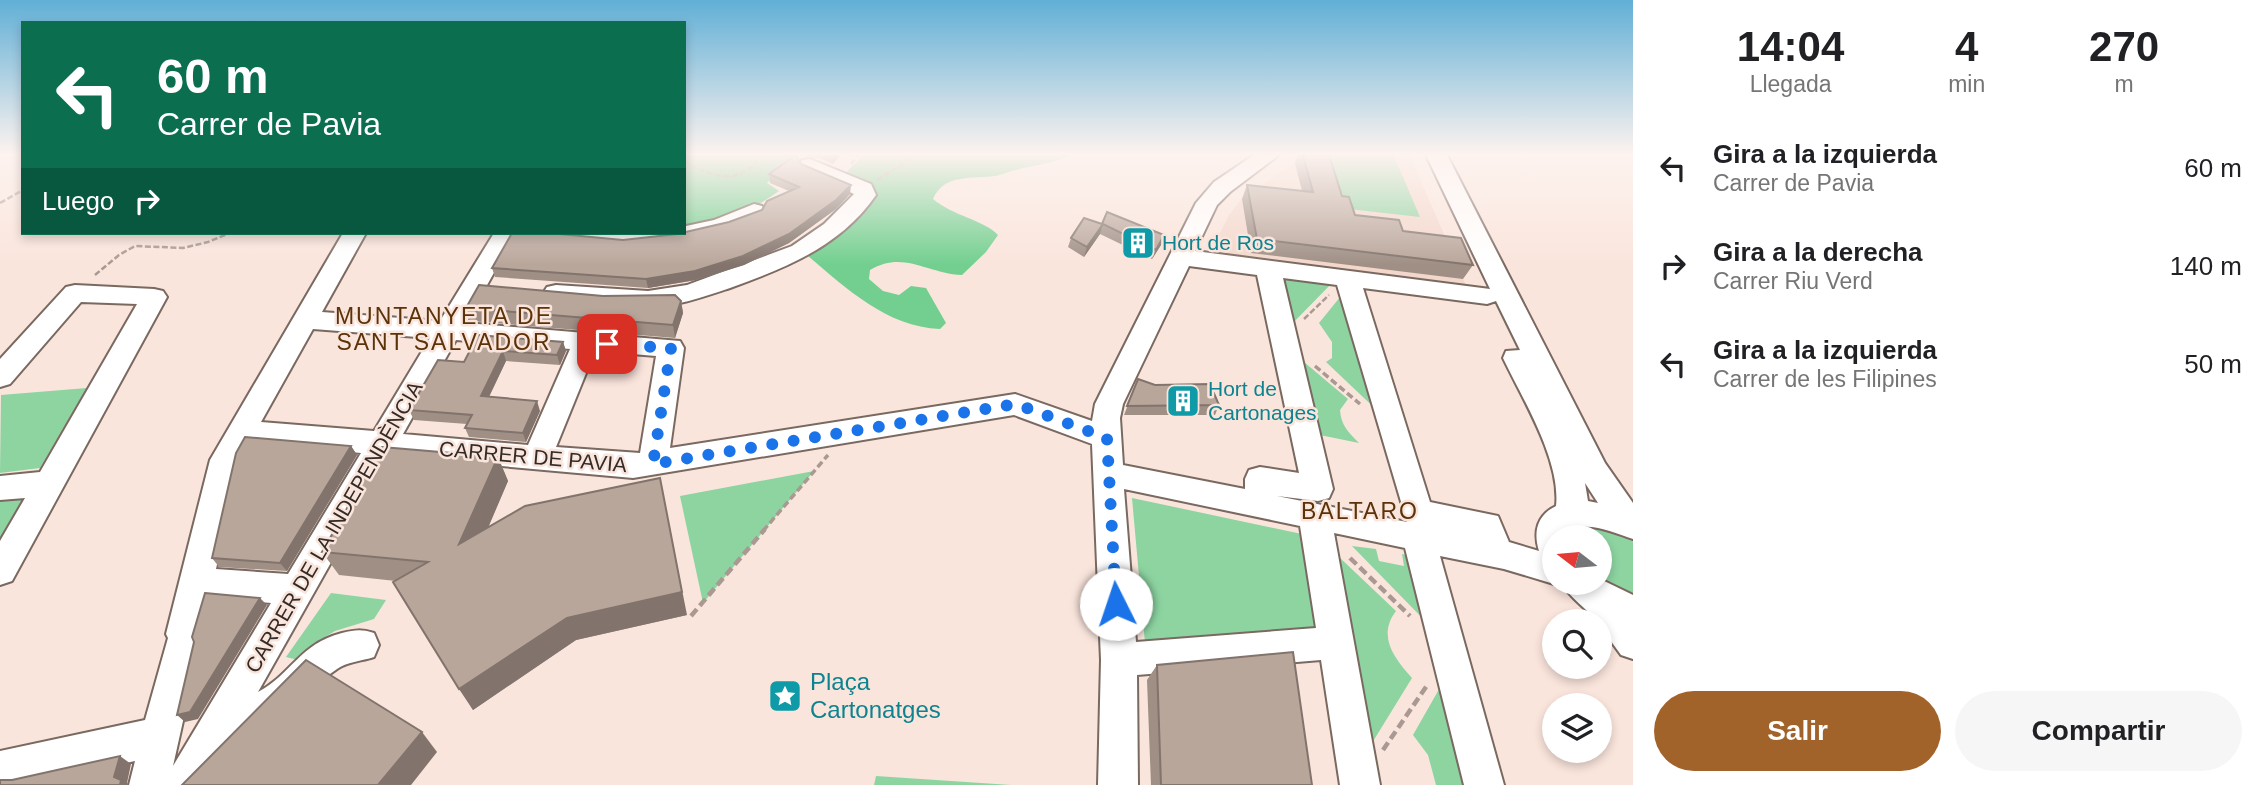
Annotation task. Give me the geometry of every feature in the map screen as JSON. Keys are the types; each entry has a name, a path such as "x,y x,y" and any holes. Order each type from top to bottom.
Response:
{"street":[{"path":"527,290 648,299 690,293 774,263 810,245 832,229 863,199 866,192"},
{"path":"1118,785 1119,660 1106,418 1113,394 1180,257 1217,192"},
{"path":"1438,192 1567,466 1574,503 1572,514"},
{"path":"1454,192 1594,471 1631,525"},
{"path":"686,232 721,225 754,211"},
{"path":"149,785 225,460 353,235"},
{"name":"CARRER DE LA INDEPENDÈNCIA","path":"184,785 477,286 504,235"},
{"path":"571,235 625,239 660,235"},
{"path":"1180,257 1487,296"},
{"path":"1262,507 1260,479 1318,489 1268,268"},
{"path":"1347,278 1418,513 1487,525 1500,554"},
{"path":"477,286 502,288"},
{"path":"0,377 75,293 154,297 0,571"},
{"path":"307,320 671,348 653,464"},
{"path":"537,458 586,342"},
{"name":"CARRER DE PAVIA","path":"242,431 616,466 653,464 1016,404 1107,438"},
{"path":"1108,474 1500,554 1542,553"},
{"path":"0,488 49,484"},
{"path":"1555,525 1572,514 1598,514 1631,525"},
{"path":"1315,518 1360,785"},
{"path":"1419,538 1484,785"},
{"path":"196,582 299,590"},
{"path":"1593,595 1633,643"},
{"path":"1600,595 1633,611"},
{"path":"1119,660 1335,643"},
{"path":"225,713 252,714 280,701 326,655 361,645"},
{"path":"0,771 161,736"}],"path":[{"path":"0,203 20,192"},
{"path":"75,293 113,260 136,246 155,245 168,249 212,242 226,235"},
{"path":"1347,278 1283,338 1394,432"},
{"path":"691,616 850,431"},
{"path":"1344,553 1411,617"},
{"path":"1380,754 1449,653"}],"shaded area":[{"path":"1251,192 1426,192 1467,288 1209,255 1229,215 1242,198"}],"green space":[{"path":"686,192 778,192 746,211 686,230"},
{"path":"877,192 938,192 933,199 941,205 985,225 998,235 986,252 962,275 904,262 882,264 870,270 869,279 883,291 899,295 911,286 926,288 946,323 940,329 902,321 868,304 808,256 863,213"},
{"path":"1335,192 1409,192 1420,217 1340,208"},
{"path":"1278,275 1334,281 1288,328"},
{"path":"1345,291 1383,416 1326,362 1332,358 1332,342 1319,323"},
{"path":"1298,357 1348,399 1340,410 1342,420 1359,443 1315,434"},
{"path":"87,388 40,468 0,473 1,395"},
{"path":"814,471 703,603 680,496"},
{"path":"27,496 0,539 0,499"},
{"path":"1132,498 1302,534 1318,629 1145,643"},
{"path":"1612,530 1633,537 1633,598 1612,589"},
{"path":"1352,546 1376,549 1379,561 1404,566 1402,554 1419,558 1434,630"},
{"path":"1338,556 1396,611 1390,620 1388,638 1394,655 1412,678 1372,743"},
{"path":"331,593 386,600 374,619 335,631 318,641 298,660 286,657"},
{"path":"1446,677 1474,785 1436,785 1428,755 1413,735"},
{"path":"876,776 1011,785 874,785"}],"building":[{"path":"788,192 844,192 789,234 743,256 695,271 646,279 492,268 511,235 570,235 623,240 686,235 686,232 729,222 762,210 767,201"},
{"path":"1248,192 1341,192 1342,196 1349,197 1355,215 1399,220 1403,231 1461,238 1473,265 1257,239"},
{"path":"1107,212 1164,235 1156,250 1103,224 1087,247 1071,238 1084,218 1102,224"},
{"path":"479,285 603,296 675,295 681,301 673,325 466,308"},
{"path":"478,335 563,342 557,355 503,351 481,396 537,401 523,433 465,428 472,415 409,410 438,360 464,362"},
{"path":"1138,379 1155,385 1210,384 1219,405 1127,406"},
{"path":"245,437 351,446 280,563 212,558 236,453"},
{"path":"382,447 498,457 459,544 525,506 660,478 682,592 567,618 459,689 393,582 428,562 322,552"},
{"path":"205,593 260,598 190,712 177,715 194,642 192,637"},
{"path":"1293,652 1312,785 1161,785 1157,665"},
{"path":"306,660 422,732 378,785 182,785"},
{"path":"120,756 114,777 121,780 120,785 0,785 0,780 12,780"}],"place":[{"name":"Hort de Ros","path":"1138,243"},
{"name":"Hort de Cartonages","path":"1183,401"},
{"name":"Plaça Cartonatges","path":"785,696"}],"district":[{"name":"MUNTANYETA DE SANT SALVADOR","path":"444,329"},
{"name":"BALTARO","path":"1360,511"}],"route":[{"path":"607,344 671,348 653,464 1016,404 1107,438 1116,604"}]}
